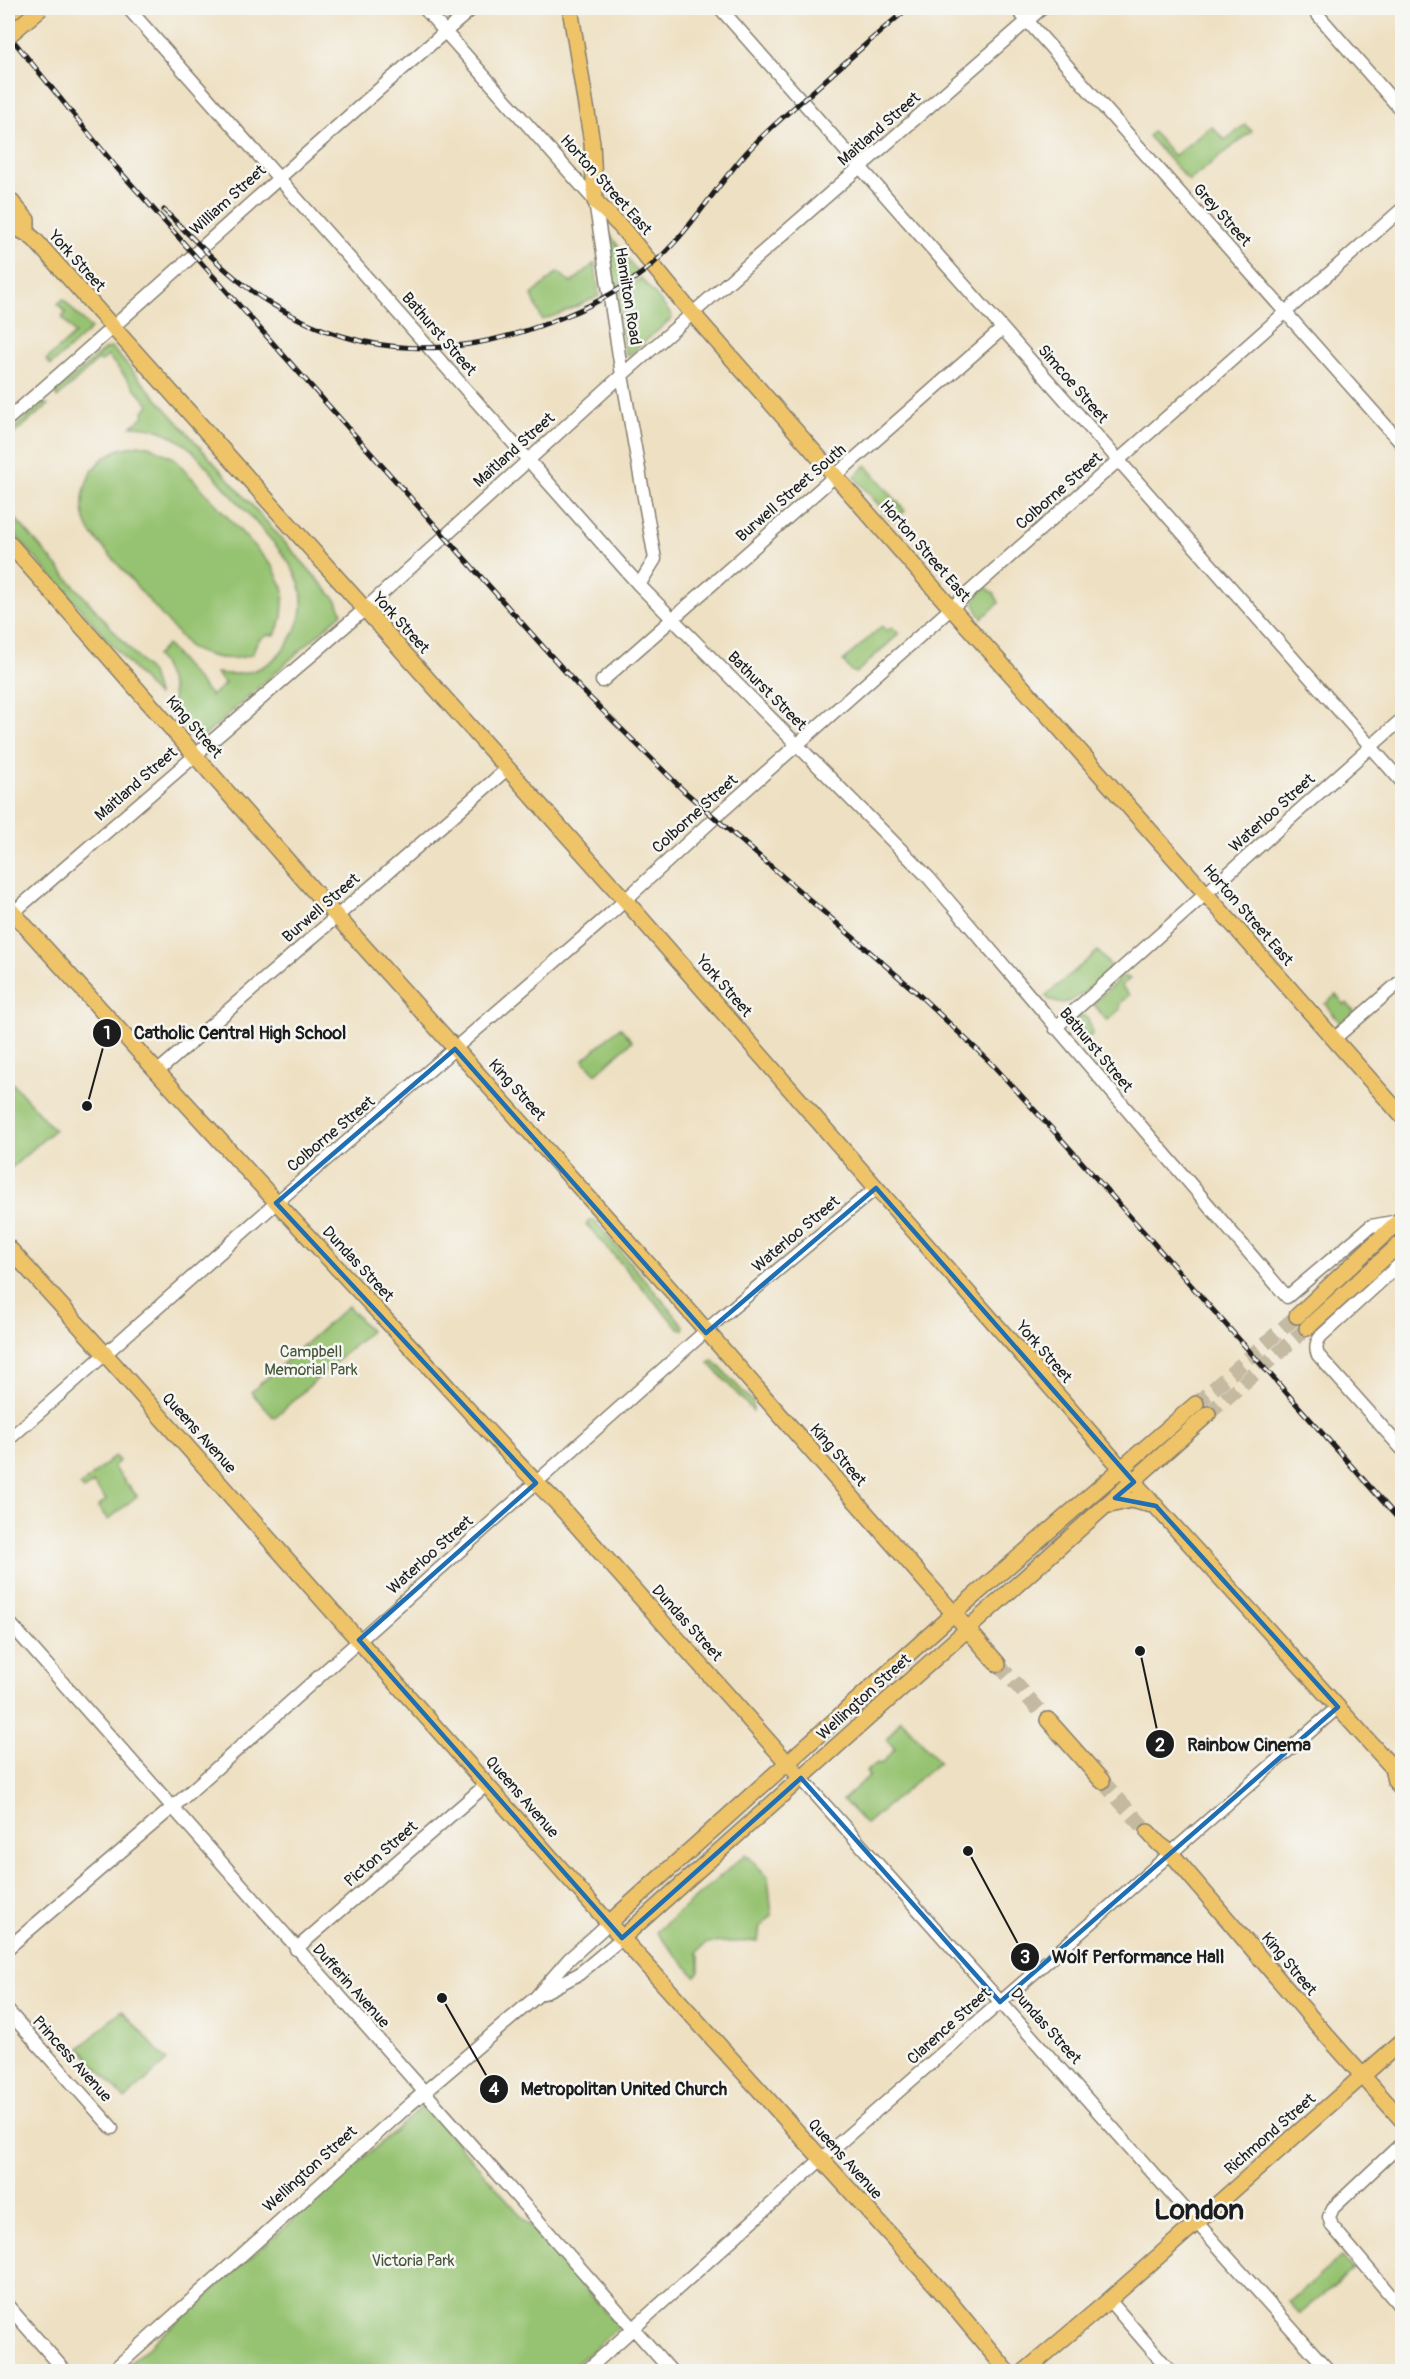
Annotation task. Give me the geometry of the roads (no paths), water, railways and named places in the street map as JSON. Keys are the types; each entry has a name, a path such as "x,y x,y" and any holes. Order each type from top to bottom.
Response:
{"main road":[{"path":"8,18 19,8"},
{"path":"8,36 41,8"},
{"name":"Hamilton Road","path":"570,8 592,142 596,201"},
{"name":"York Street","path":"8,198 27,220 27,231"},
{"name":"Horton Street East","path":"596,201 622,228 693,314 951,608 1402,1116"},
{"name":"York Street","path":"8,220 14,228 27,231 626,900 1122,1469 1338,1707 1397,1768 1395,1781 1402,1790"},
{"name":"King Street","path":"8,542 194,755 641,1256 998,1664"},
{"name":"Dundas Street","path":"9,912 276,1203 555,1501 801,1778"},
{"path":"1297,1316 1400,1220"},
{"path":"1307,1328 1402,1242"},
{"name":"Queens Avenue","path":"8,1247 622,1938 940,2290 1008,2372"},
{"name":"Wellington Street","path":"609,1923 953,1614 1122,1469 1202,1409 1134,1482 966,1628 622,1938"},
{"path":"1107,1506 1130,1500 1156,1506"},
{"path":"1048,1720 1102,1781"},
{"name":"King Street","path":"1148,1832 1170,1852 1402,2120"},
{"name":"Richmond Street","path":"1024,2372 1109,2301 1402,2041"}],"street":[{"name":"Bathurst Street","path":"128,8 639,585 929,878 1287,1297 1371,1226 1400,1220"},
{"name":"Horton Street East","path":"424,8 596,201"},
{"name":"William Street","path":"8,419 113,328 278,177 473,8"},
{"name":"Simcoe Street","path":"720,8 1402,783"},
{"name":"Grey Street","path":"1016,8 1402,444"},
{"name":"Maitland Street","path":"9,912 364,609 622,375 1042,8"},
{"path":"1312,8 1402,111"},
{"name":"Hamilton Road","path":"596,201 622,375 655,559 639,585"},
{"name":"Colborne Street","path":"8,1440 276,1203 626,900 951,608 1402,209"},
{"name":"Burwell Street South","path":"602,681 1002,329"},
{"name":"Waterloo Street","path":"1055,1028 1402,719"},
{"name":"Burwell Street","path":"157,1072 507,769"},
{"path":"1334,1039 1402,980"},
{"name":"Waterloo Street","path":"8,1948 173,1808 718,1320 876,1188"},
{"path":"1402,1262 1321,1336 1316,1345 1318,1355 1402,1449"},
{"name":"Dufferin Avenue","path":"8,1621 672,2372"},
{"name":"Clarence Street","path":"585,2372 821,2160 1338,1707"},
{"name":"Dundas Street","path":"801,1778 1330,2372"},
{"name":"Picton Street","path":"296,1949 487,1784"},
{"name":"Wellington Street","path":"111,2372 424,2092 536,1997 569,1959 609,1923"},
{"name":"Wellington Street","path":"536,1997 579,1974 622,1938"},
{"name":"Princess Avenue","path":"8,2011 112,2128"},
{"path":"1402,2143 1334,2208 1329,2217 1332,2226 1402,2309"},
{"path":"1109,2301 1171,2372"},
{"path":"8,2306 66,2372"}],"tunnel":[{"path":"1196,1404 1297,1316"},
{"path":"1208,1414 1307,1328"},
{"path":"998,1664 1048,1720"},
{"path":"1102,1781 1148,1832"}],"railway":[{"path":"164,210 245,286 275,306 309,324 343,336 377,344 412,348 447,347 482,342 517,333 588,306 621,288 642,273 671,246 734,167 762,136 908,8"},
{"path":"8,34 116,167 579,687 684,791 915,991 991,1063 1402,1523"}],"place":[{"name":"Catholic Central High School","path":"87,1106"},
{"name":"Rainbow Cinema","path":"1140,1651"},
{"name":"Wolf Performance Hall","path":"968,1851"},
{"name":"Metropolitan United Church","path":"442,1998"}],"district":[{"name":"London","path":"1199,2210"}],"park label":[{"name":"Campbell Memorial Park","path":"311,1361"},
{"name":"Victoria Park","path":"413,2261"}]}
